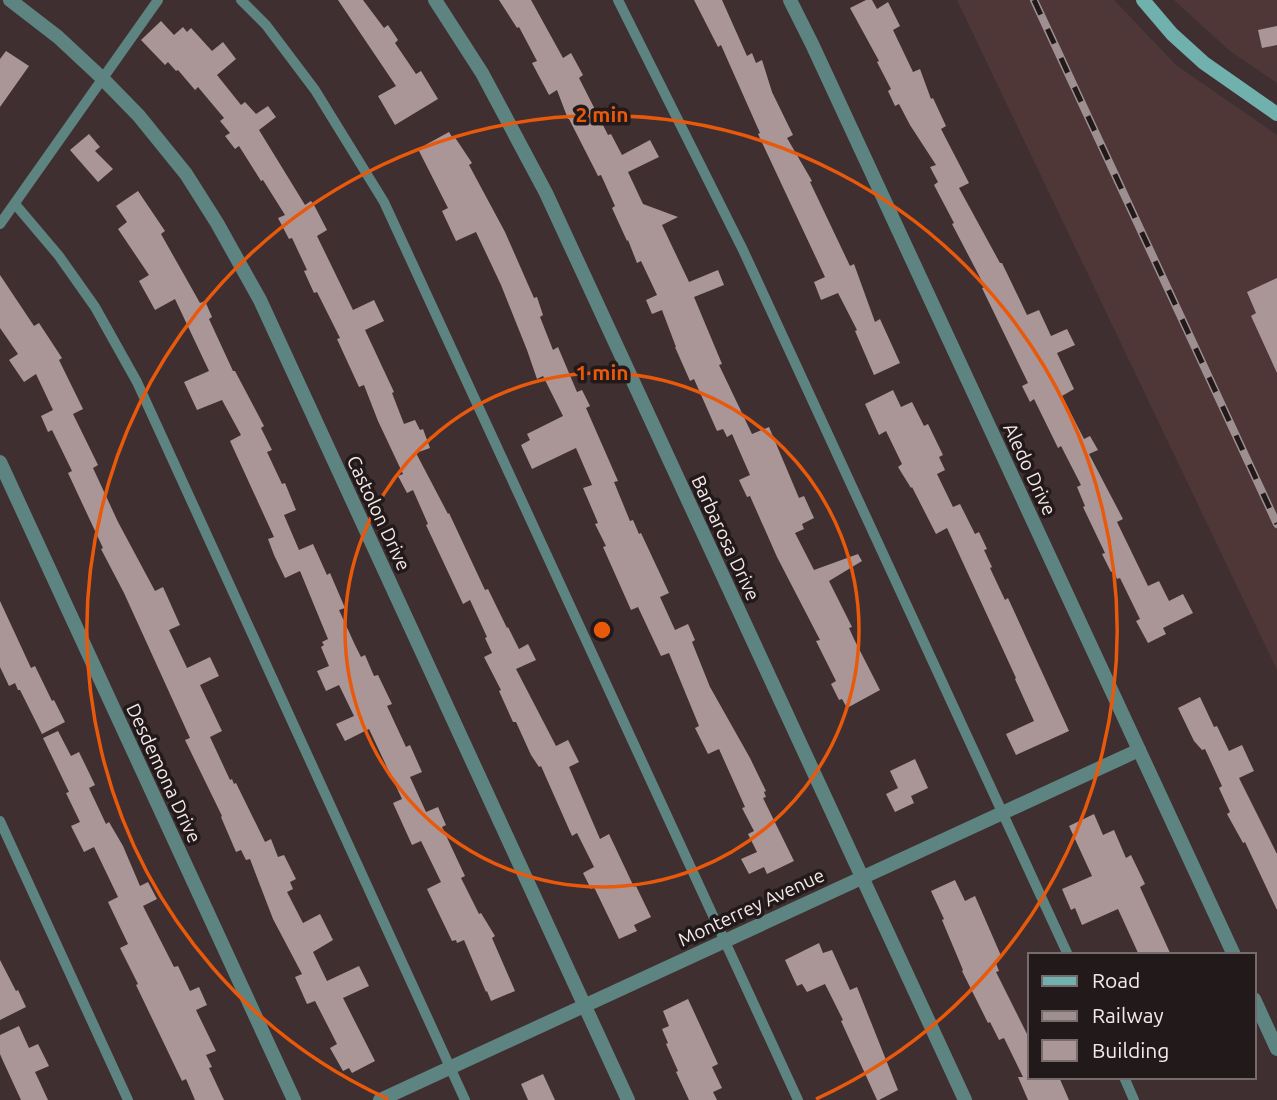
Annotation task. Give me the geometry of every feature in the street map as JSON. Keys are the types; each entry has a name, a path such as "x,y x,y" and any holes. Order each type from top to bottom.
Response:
{"street":[{"name":"Castolon Drive","path":"10,0 58,37 139,116 187,174 218,223 260,300 628,1100"},
{"name":"Barbarosa Drive","path":"435,0 482,73 545,193 965,1100"},
{"name":"Aledo Drive","path":"790,0 1233,953"},
{"path":"1143,0 1172,34 1204,63 1277,114"},
{"name":"Desdemona Drive","path":"0,462 294,1100"},
{"name":"Monterrey Avenue","path":"380,1100 1139,750"},
{"path":"1256,1003 1277,1049"}],"lane":[{"path":"0,224 158,0"},
{"path":"241,0 267,25 315,90 384,202 798,1100"},
{"path":"618,0 743,250 1067,953"},
{"path":"15,204 59,256 95,307 137,382 466,1100"},
{"path":"0,821 128,1100"},
{"path":"1125,1079 1135,1100"}],"shaded area":[{"path":"957,0 1114,0 1176,65 1277,135 1277,670"},
{"path":"1174,0 1277,0 1277,83 1230,51"}],"building":[{"path":"338,0 363,0 384,28 388,25 398,40 395,43 416,74 421,71 438,99 395,125 378,96 396,86"},
{"path":"499,0 531,0 563,58 571,53 583,75 579,78 608,135 611,134 622,155 650,140 659,157 628,172 643,204 678,217 662,225 689,282 718,270 724,285 694,297 722,364 719,365 752,434 769,427 799,498 804,496 814,518 802,524 804,529 795,533 814,570 858,554 862,561 829,581 880,690 847,708 842,699 839,700 831,684 836,681 816,641 820,640 777,557 750,496 747,497 739,480 750,475 732,434 727,437 723,429 717,431 694,379 690,381 662,310 652,314 646,300 657,295 641,261 637,263 612,208 615,206 601,175 598,176 568,119 557,90 549,95 532,63 537,61 519,27 517,28"},
{"path":"694,0 722,0 747,56 752,53 756,63 762,60 772,92 793,135 787,138 812,181 810,182 850,266 854,264 875,322 880,319 900,363 874,375 855,331 857,330 838,293 821,300 814,282 825,277 758,134 760,133 721,45 718,47"},
{"path":"872,0 877,9 888,2 900,26 893,30 913,72 920,69 931,99 933,98 946,126 941,129 969,183 959,188 1002,263 1027,315 1039,310 1051,336 1067,329 1075,345 1057,353 1074,389 1062,396 1084,439 1090,436 1098,450 1089,454 1123,519 1117,522 1148,586 1159,581 1169,601 1183,594 1193,613 1163,628 1166,634 1148,643 1136,621 1140,619 1120,578 1117,579 1114,571 1111,572 1102,554 1105,553 1083,507 1085,506 1077,487 1081,485 1061,446 1058,448 1034,399 1030,402 1022,386 1028,383 982,288 985,287 934,185 938,182 930,167 936,165 899,104 895,106 888,91 891,89 877,62 879,61 850,8"},
{"path":"161,21 174,35 183,27 187,32 191,28 212,51 223,42 236,59 217,75 241,105 245,102 256,114 268,106 276,117 259,130 305,205 311,201 314,205 327,230 317,236 353,310 374,300 384,321 365,330 394,392 392,393 404,424 415,420 420,430 423,429 430,448 416,453 449,513 485,590 488,589 519,649 528,644 536,660 516,669 556,746 568,740 579,762 569,767 600,839 609,834 651,917 634,925 637,931 619,939 594,887 591,889 583,873 594,867 577,833 572,836 541,766 539,767 531,755 516,722 513,722 484,657 492,653 485,638 487,637 470,600 463,604 426,525 428,524 413,490 407,493 398,476 403,474 364,385 359,387 337,339 340,338 317,292 314,293 292,238 289,239 278,218 285,215 239,146 235,149 225,136 230,133 220,121 224,118 198,87 195,90 178,70 168,62 165,65 141,40"},
{"path":"1277,26 1277,45 1262,48 1258,30"},
{"path":"6,51 29,66 0,107 0,59"},
{"path":"449,132 472,163 469,165 505,232 534,298 537,297 543,315 540,317 553,350 558,347 577,392 582,390 590,406 586,408 618,481 614,482 630,521 633,520 639,534 641,533 669,593 660,597 675,630 688,624 695,640 692,642 710,687 766,791 766,797 763,798 794,861 767,874 764,867 749,874 741,859 757,852 748,834 754,831 742,808 745,807 719,749 708,754 695,728 699,726 669,653 661,656 638,607 631,610 595,524 598,523 583,488 592,485 576,448 532,469 521,445 530,440 527,434 563,416 543,376 537,379 501,285 476,232 456,241 442,211 448,208 418,149"},
{"path":"89,134 100,147 95,151 113,169 98,182 70,150"},
{"path":"138,191 165,231 161,234 200,303 205,301 212,317 209,319 233,371 264,426 261,428 272,450 267,452 282,484 285,483 296,510 284,515 299,550 313,544 327,575 330,573 345,608 339,610 355,645 361,657 365,655 374,676 378,675 392,704 387,706 406,747 410,745 422,772 410,777 426,812 438,807 446,825 442,827 465,876 461,878 479,914 481,913 495,936 492,938 515,991 491,1001 464,940 457,943 456,940 452,941 427,889 441,882 421,841 412,845 393,803 402,799 369,729 345,741 336,724 354,716 339,685 326,691 317,671 329,666 321,647 324,645 322,642 328,639 300,571 285,578 274,555 268,539 274,537 230,441 241,435 222,400 197,410 184,382 209,371 175,299 155,310 139,281 149,275 118,229 127,222 116,206"},
{"path":"0,275 34,326 39,323 62,358 59,360 83,409 73,414 98,465 93,468 155,591 163,587 180,625 169,630 187,668 210,657 219,676 200,685 222,731 210,737 230,780 236,783 265,842 271,839 278,857 284,855 296,879 290,882 293,889 287,892 303,923 320,914 333,940 313,952 327,981 359,966 369,986 343,998 375,1061 352,1073 349,1068 343,1071 330,1048 337,1044 315,1001 307,1004 295,977 302,974 273,919 250,859 246,860 241,850 236,852 222,816 185,740 190,738 101,549 103,548 68,473 72,471 52,430 48,432 41,416 53,410 36,374 24,382 9,360 18,354 0,328"},
{"path":"1277,278 1277,373 1251,316 1256,313 1247,292"},
{"path":"893,390 901,407 912,402 924,426 928,424 943,455 939,457 945,470 937,474 953,507 960,504 975,534 979,532 987,549 984,550 992,567 990,568 1005,600 1008,598 1069,731 1016,755 1006,734 1034,721 1016,678 947,528 936,534 912,487 898,467 902,464 886,431 879,435 865,404"},
{"path":"0,601 31,668 35,666 65,722 42,734 20,690 15,683 9,686 0,667"},
{"path":"1200,697 1229,751 1242,745 1254,771 1239,778 1277,854 1277,910 1245,842 1243,843 1227,814 1230,812 1219,788 1222,786 1205,749 1202,750 1194,741 1178,708"},
{"path":"58,731 71,756 79,752 95,785 89,788 106,824 109,822 123,846 140,886 148,882 157,899 143,906 174,967 178,966 190,991 199,987 207,1005 196,1010 216,1051 206,1055 224,1100 195,1100 186,1079 182,1081 136,985 138,984 120,948 128,944 108,902 118,897 94,847 84,852 71,826 80,822 43,738"},
{"path":"915,759 928,788 911,796 914,803 895,812 886,794 898,788 890,771"},
{"path":"1094,814 1103,835 1114,830 1126,858 1131,855 1145,884 1140,887 1170,953 1138,953 1118,909 1082,925 1075,908 1071,910 1062,889 1092,876 1069,826"},
{"path":"955,880 965,901 975,896 1002,958 995,961 999,971 996,972 1028,1036 1028,1079 1060,1079 1069,1100 1028,1100 1018,1077 1023,1077 1004,1038 999,1040 990,1022 988,1023 962,971 931,891"},
{"path":"819,943 823,953 832,950 850,990 857,987 898,1090 879,1100 825,984 807,992 802,984 797,986 785,960"},
{"path":"0,960 26,1007 0,1020"},
{"path":"688,999 718,1064 712,1067 722,1088 713,1092 717,1100 689,1100 666,1044 668,1043 662,1029 669,1026 663,1011"},
{"path":"19,1026 29,1048 38,1044 49,1066 35,1072 48,1100 21,1100 0,1054 0,1035"},
{"path":"543,1074 555,1100 528,1100 521,1084"}],"railway":[{"path":"1034,0 1277,524"}]}
